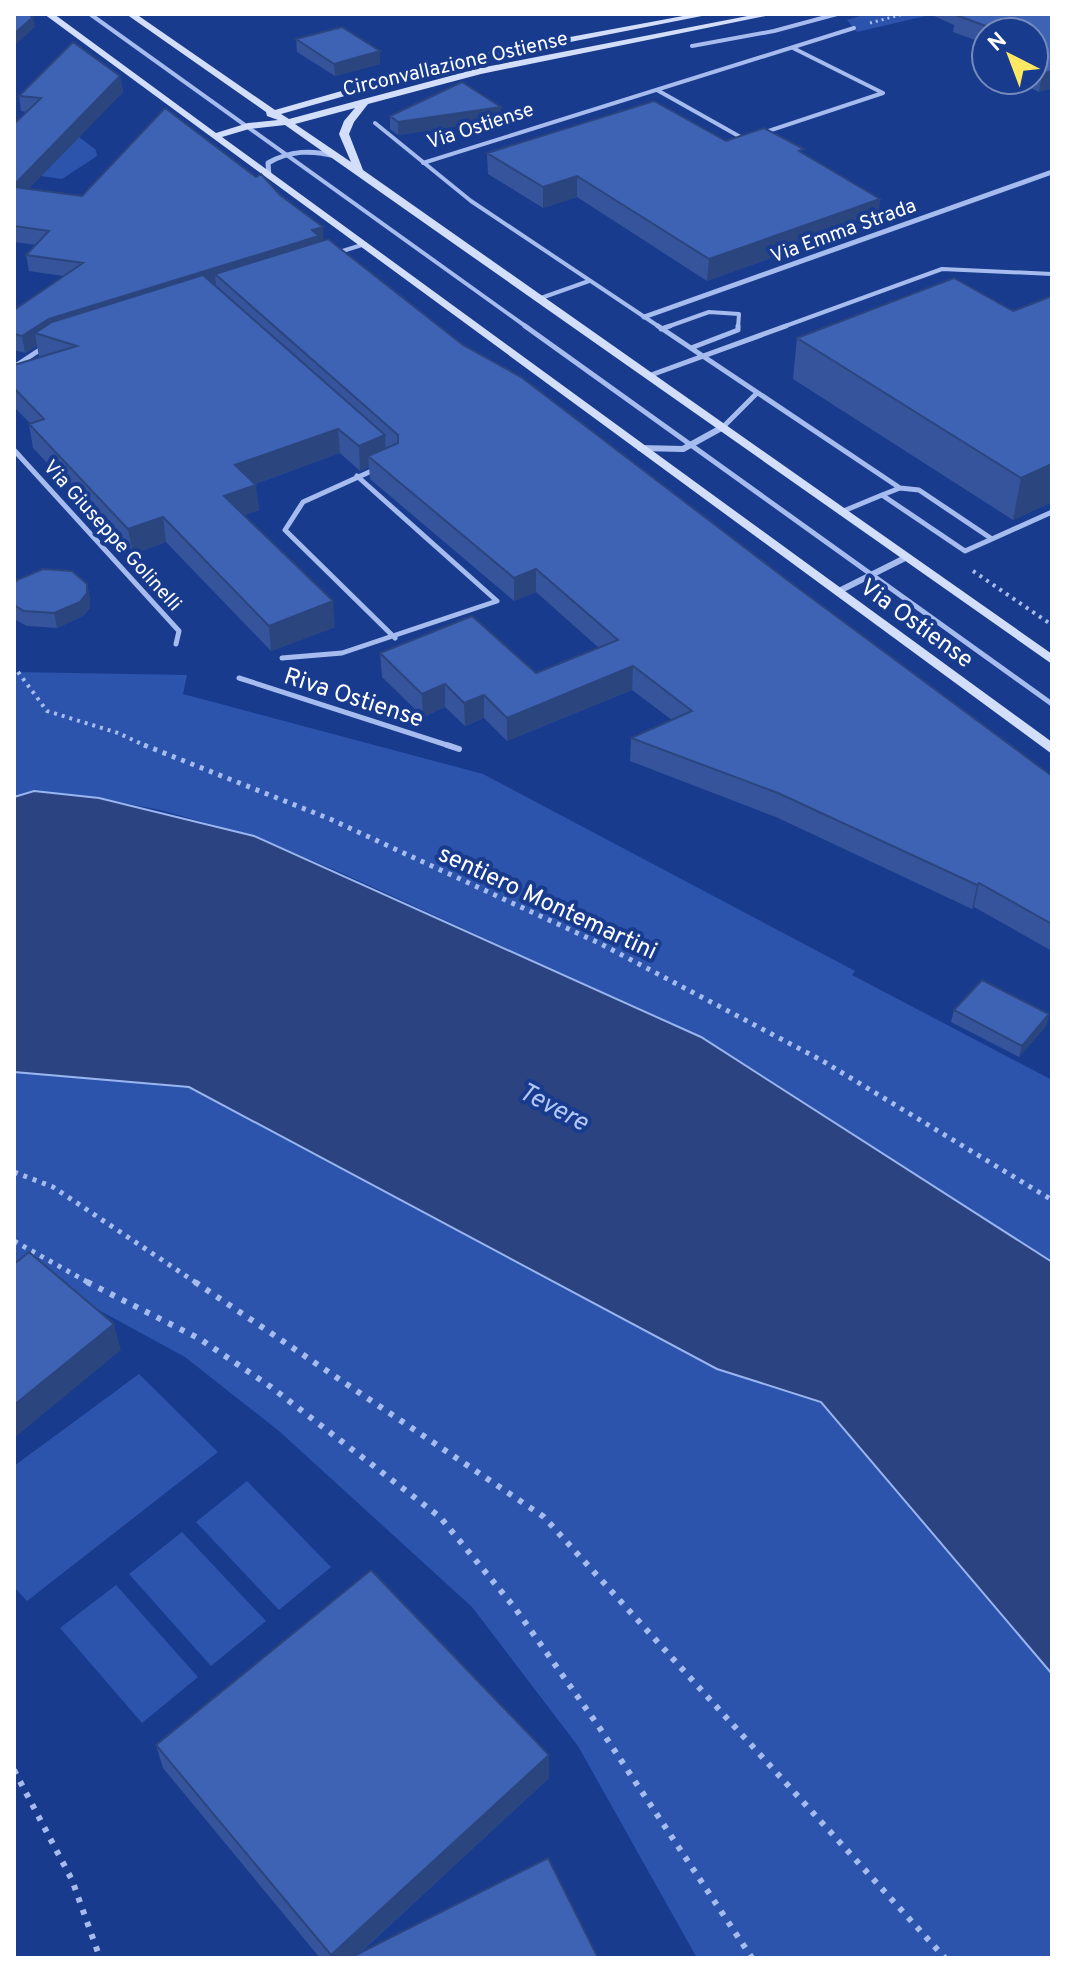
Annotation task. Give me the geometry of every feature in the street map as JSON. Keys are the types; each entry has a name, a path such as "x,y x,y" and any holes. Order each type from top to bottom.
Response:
{"main road":[{"name":"Via Ostiense","path":"48,14 1052,749"},
{"name":"Via Ostiense","path":"130,14 291,122 1052,660"},
{"name":"Circonvallazione Ostiense","path":"248,126 275,111 466,59 708,14"},
{"name":"Circonvallazione Ostiense","path":"248,126 291,122 501,66 770,14"},
{"path":"360,172 344,134 349,121 366,101"},
{"path":"216,136 248,126"}],"street":[{"path":"269,176 268,163 286,154 311,151 337,156"},
{"name":"Via Emma Strada","path":"644,317 1052,172"},
{"path":"639,448 669,451 693,446 723,427"},
{"path":"837,592 905,558"}],"lane":[{"name":"Via Ostiense","path":"90,14 1052,704"},
{"path":"692,46 774,31 837,14"},
{"path":"793,48 854,28"},
{"name":"Via Ostiense","path":"423,163 793,48"},
{"path":"657,90 743,139 883,93 793,48"},
{"path":"375,123 416,151 423,163"},
{"name":"Via Ostiense","path":"423,163 471,201 900,488 919,490 992,539"},
{"path":"327,256 365,244"},
{"path":"651,375 942,269 1052,274"},
{"path":"541,298 589,281"},
{"path":"661,329 709,312 739,314 738,330 691,348"},
{"path":"14,367 54,341"},
{"path":"723,427 757,393"},
{"name":"Via Giuseppe Golinelli","path":"14,450 179,631 176,644"},
{"path":"383,466 303,502 285,530 395,638"},
{"path":"282,658 342,653 395,638 497,601 357,476"},
{"path":"840,512 900,488"},
{"path":"882,495 965,551 1052,512"},
{"name":"Riva Ostiense","path":"239,678 459,749"}],"path":[{"path":"854,28 904,14"},
{"name":"sentiero Montemartini","path":"18,672 47,711 118,733 168,756 330,819 601,944 821,1060 1052,1200"},
{"path":"14,1172 53,1187 544,1517 945,1958"},
{"path":"14,1241 28,1246 41,1259 200,1339 271,1387 440,1517 515,1608 597,1724 752,1958"},
{"path":"14,1770 66,1868 100,1958"}],"shaded area":[{"path":"866,14 934,14 857,32 847,20"},
{"path":"79,137 96,150 97,156 62,179 41,176"},
{"path":"14,672 187,675 183,694 483,774 855,971 852,975 1052,1080 1052,1262 701,1037 344,874 254,836 160,810 99,798 35,791 14,797"},
{"path":"14,1072 189,1087 717,1369 821,1402 1052,1674 1052,1958 697,1958 578,1746 472,1607 279,1431 185,1357 14,1264"},
{"path":"139,1374 218,1452 27,1601 14,1587 14,1466"},
{"path":"247,1481 331,1567 279,1610 196,1522"},
{"path":"182,1532 266,1621 211,1666 129,1574"},
{"path":"116,1585 198,1677 142,1723 60,1628"}],"water":[{"name":"Tevere","path":"34,791 99,798 254,836 701,1037 1052,1262 1052,1674 821,1402 717,1369 189,1087 14,1072 14,797"}],"building":[{"path":"14,14 33,17 14,34"},
{"path":"1052,14 1052,71 1050,16 970,16 970,20 956,15"},
{"path":"342,27 380,51 334,64 296,39"},
{"path":"73,42 120,76 14,185 14,124 41,98 19,96"},
{"path":"462,82 501,107 398,122 390,116"},
{"path":"654,101 726,141 764,128 804,149 799,151 880,199 709,259 577,176 543,187 487,153"},
{"path":"165,108 256,177 261,174 280,195 323,227 312,230 319,236 49,319 22,336 14,334 14,310 83,263 26,255 49,231 14,226 14,187 82,196"},
{"path":"328,239 463,345 521,377 1052,776 1052,924 979,883 977,885 778,793 631,738 692,711 633,666 507,718 484,695 464,703 445,684 422,694 380,653 472,616 536,673 618,640 536,569 514,578 368,456 398,443 398,435 215,274"},
{"path":"203,275 385,435 359,446 338,429 235,465 256,485 224,496 333,601 269,626 163,517 128,529 29,424 44,419 14,388 14,365 77,346 35,333 52,322"},
{"path":"954,278 1013,311 1052,296 1052,464 1021,478 797,338"},
{"path":"43,569 72,571 87,584 87,593 80,602 54,613 24,611 14,605 14,584 17,580"},
{"path":"982,980 1049,1014 1022,1046 954,1010"},
{"path":"29,1252 114,1324 14,1405 14,1264"},
{"path":"371,1570 549,1755 331,1955 156,1745"},
{"path":"548,1858 598,1958 350,1958"}]}
